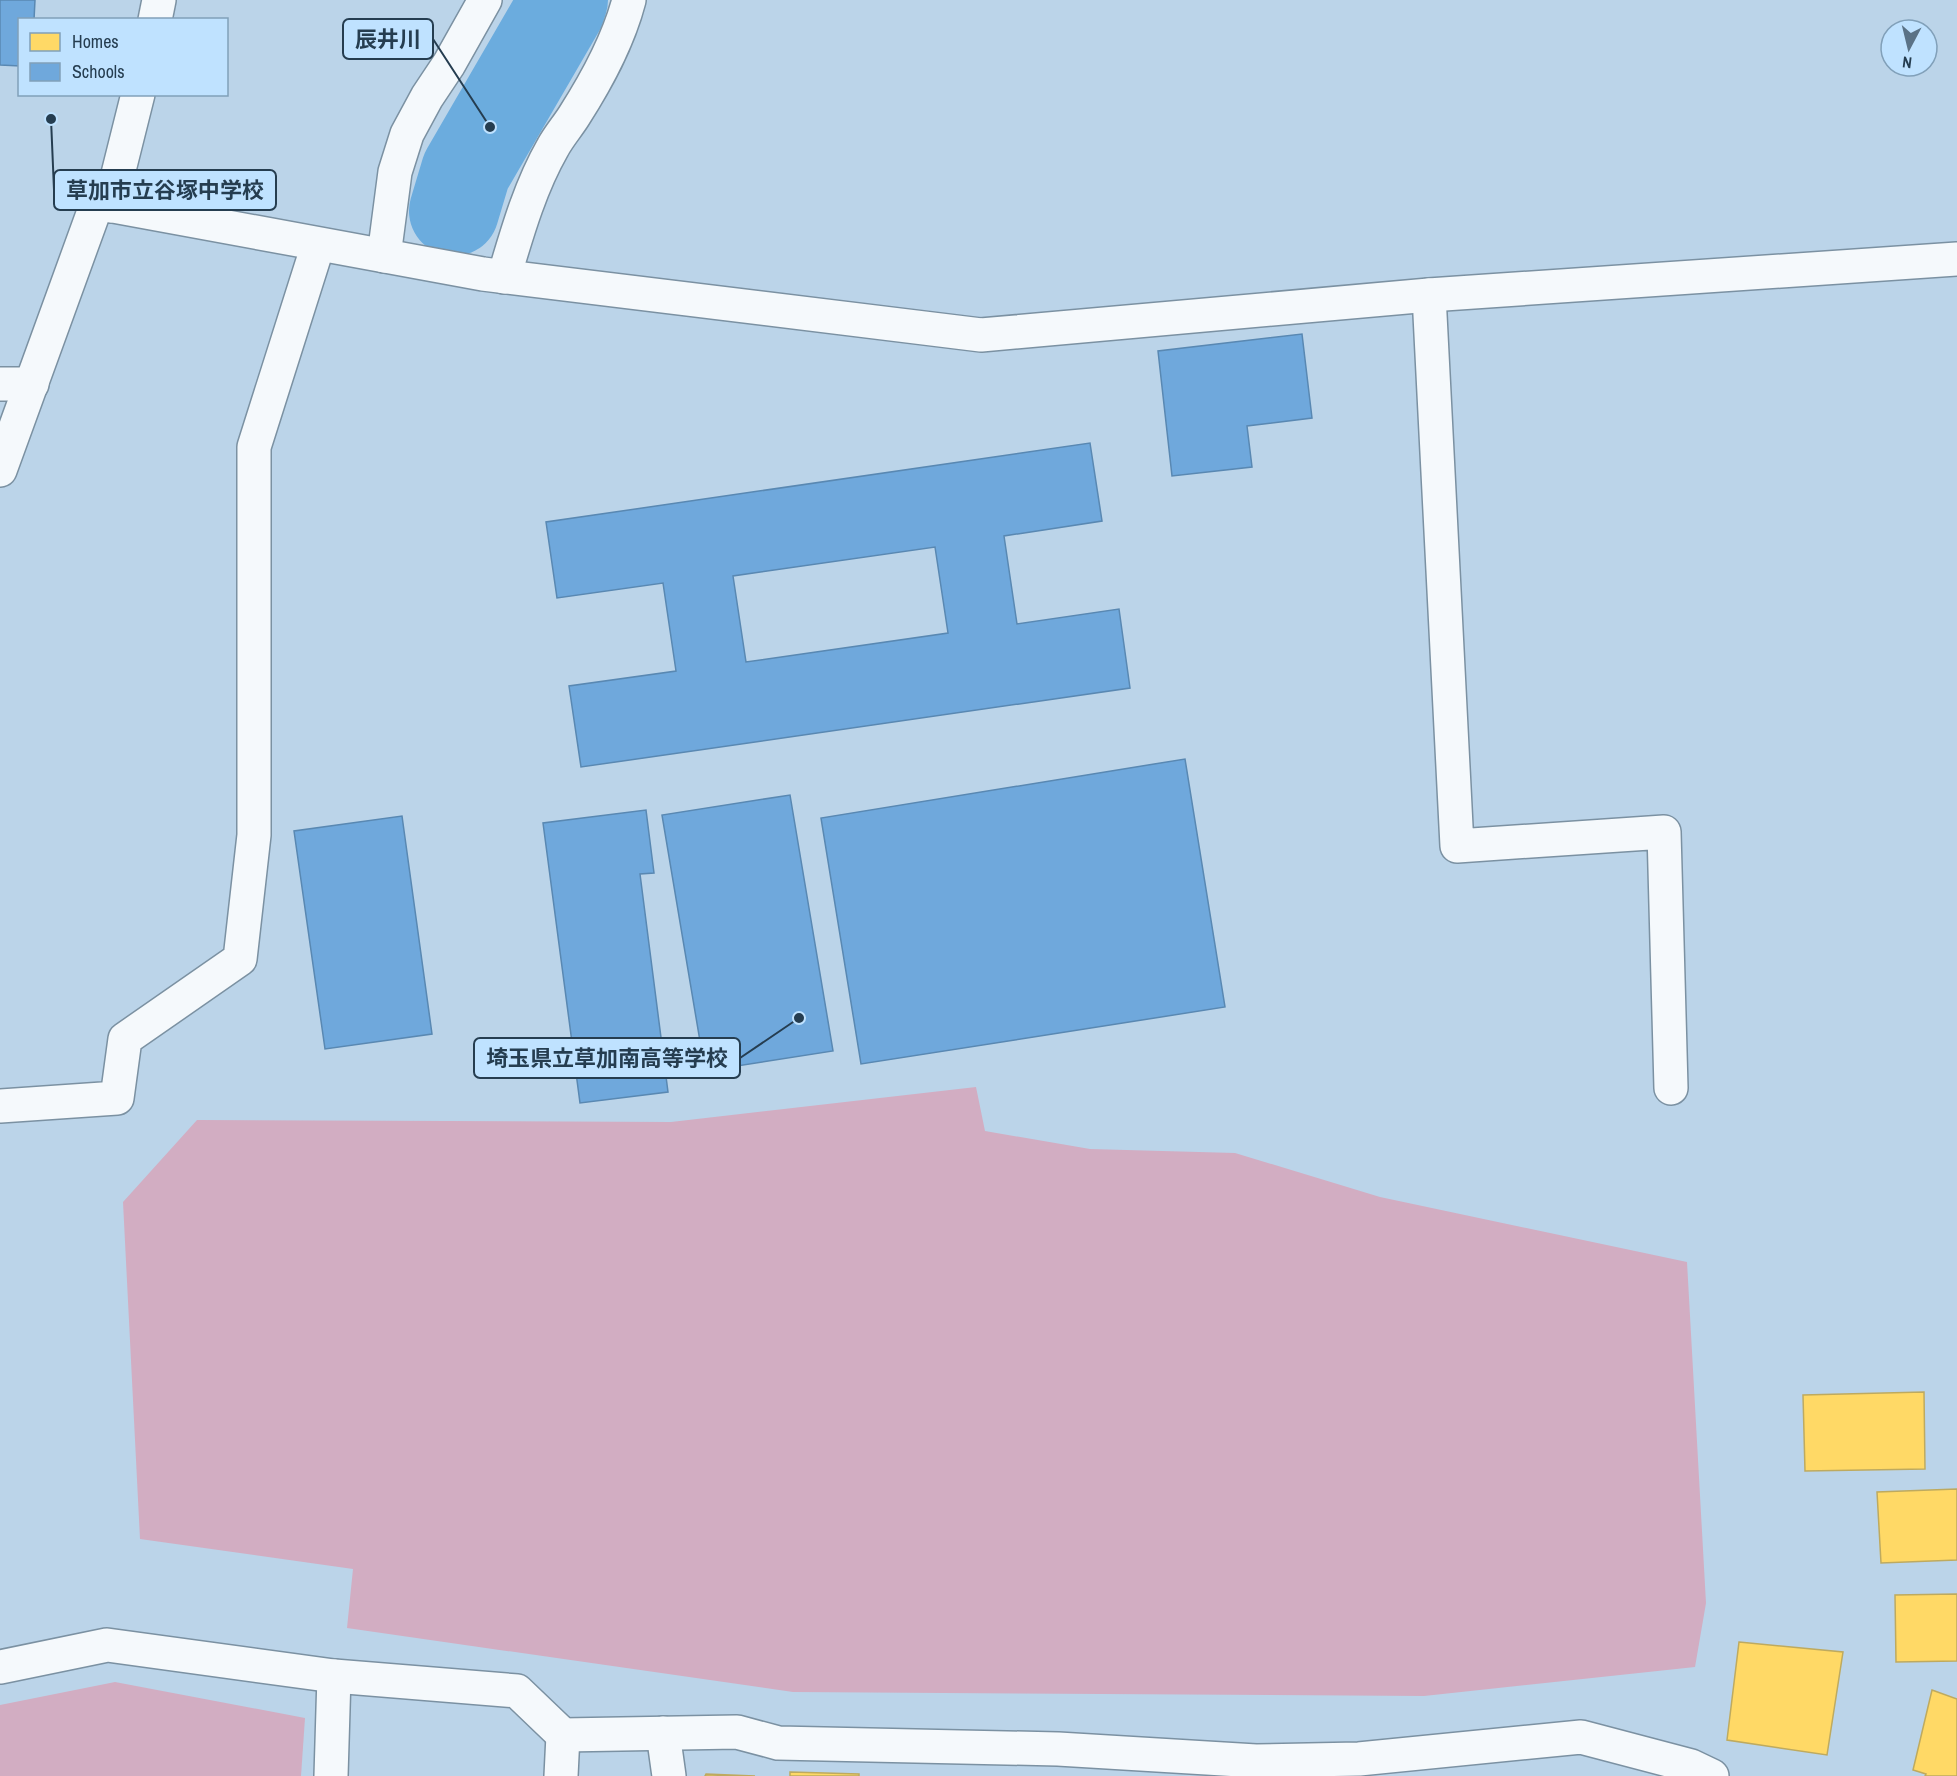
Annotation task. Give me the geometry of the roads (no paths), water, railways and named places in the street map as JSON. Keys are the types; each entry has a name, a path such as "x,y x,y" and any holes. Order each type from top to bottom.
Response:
{"street":[{"path":"155,18 159,0"},
{"path":"384,256 395,172 407,134 485,0"},
{"path":"504,277 537,178 617,39 629,0"},
{"path":"110,206 138,96"},
{"path":"0,470 16,384 98,203 318,245 504,277 981,335 1429,295 1957,259"},
{"path":"0,1106 117,1098 124,1039 240,958 254,835 254,447 318,245"},
{"path":"1429,295 1457,846 1664,832 1671,1088"},
{"path":"0,1667 107,1645 334,1676 517,1691 563,1735 737,1732 778,1743 1063,1762 1256,1768 1581,1737 1690,1766 1712,1776"},
{"path":"331,1776 334,1676"},
{"path":"663,1733 669,1776"},
{"path":"561,1776 563,1735"}],"waterway":[{"path":"454,211 466,171 560,9 563,0"}],"place":[{"name":"草加市立谷塚中学校","path":"51,119"},
{"name":"辰井川","path":"490,127"},
{"name":"埼玉県立草加南高等学校","path":"799,1018"}]}
